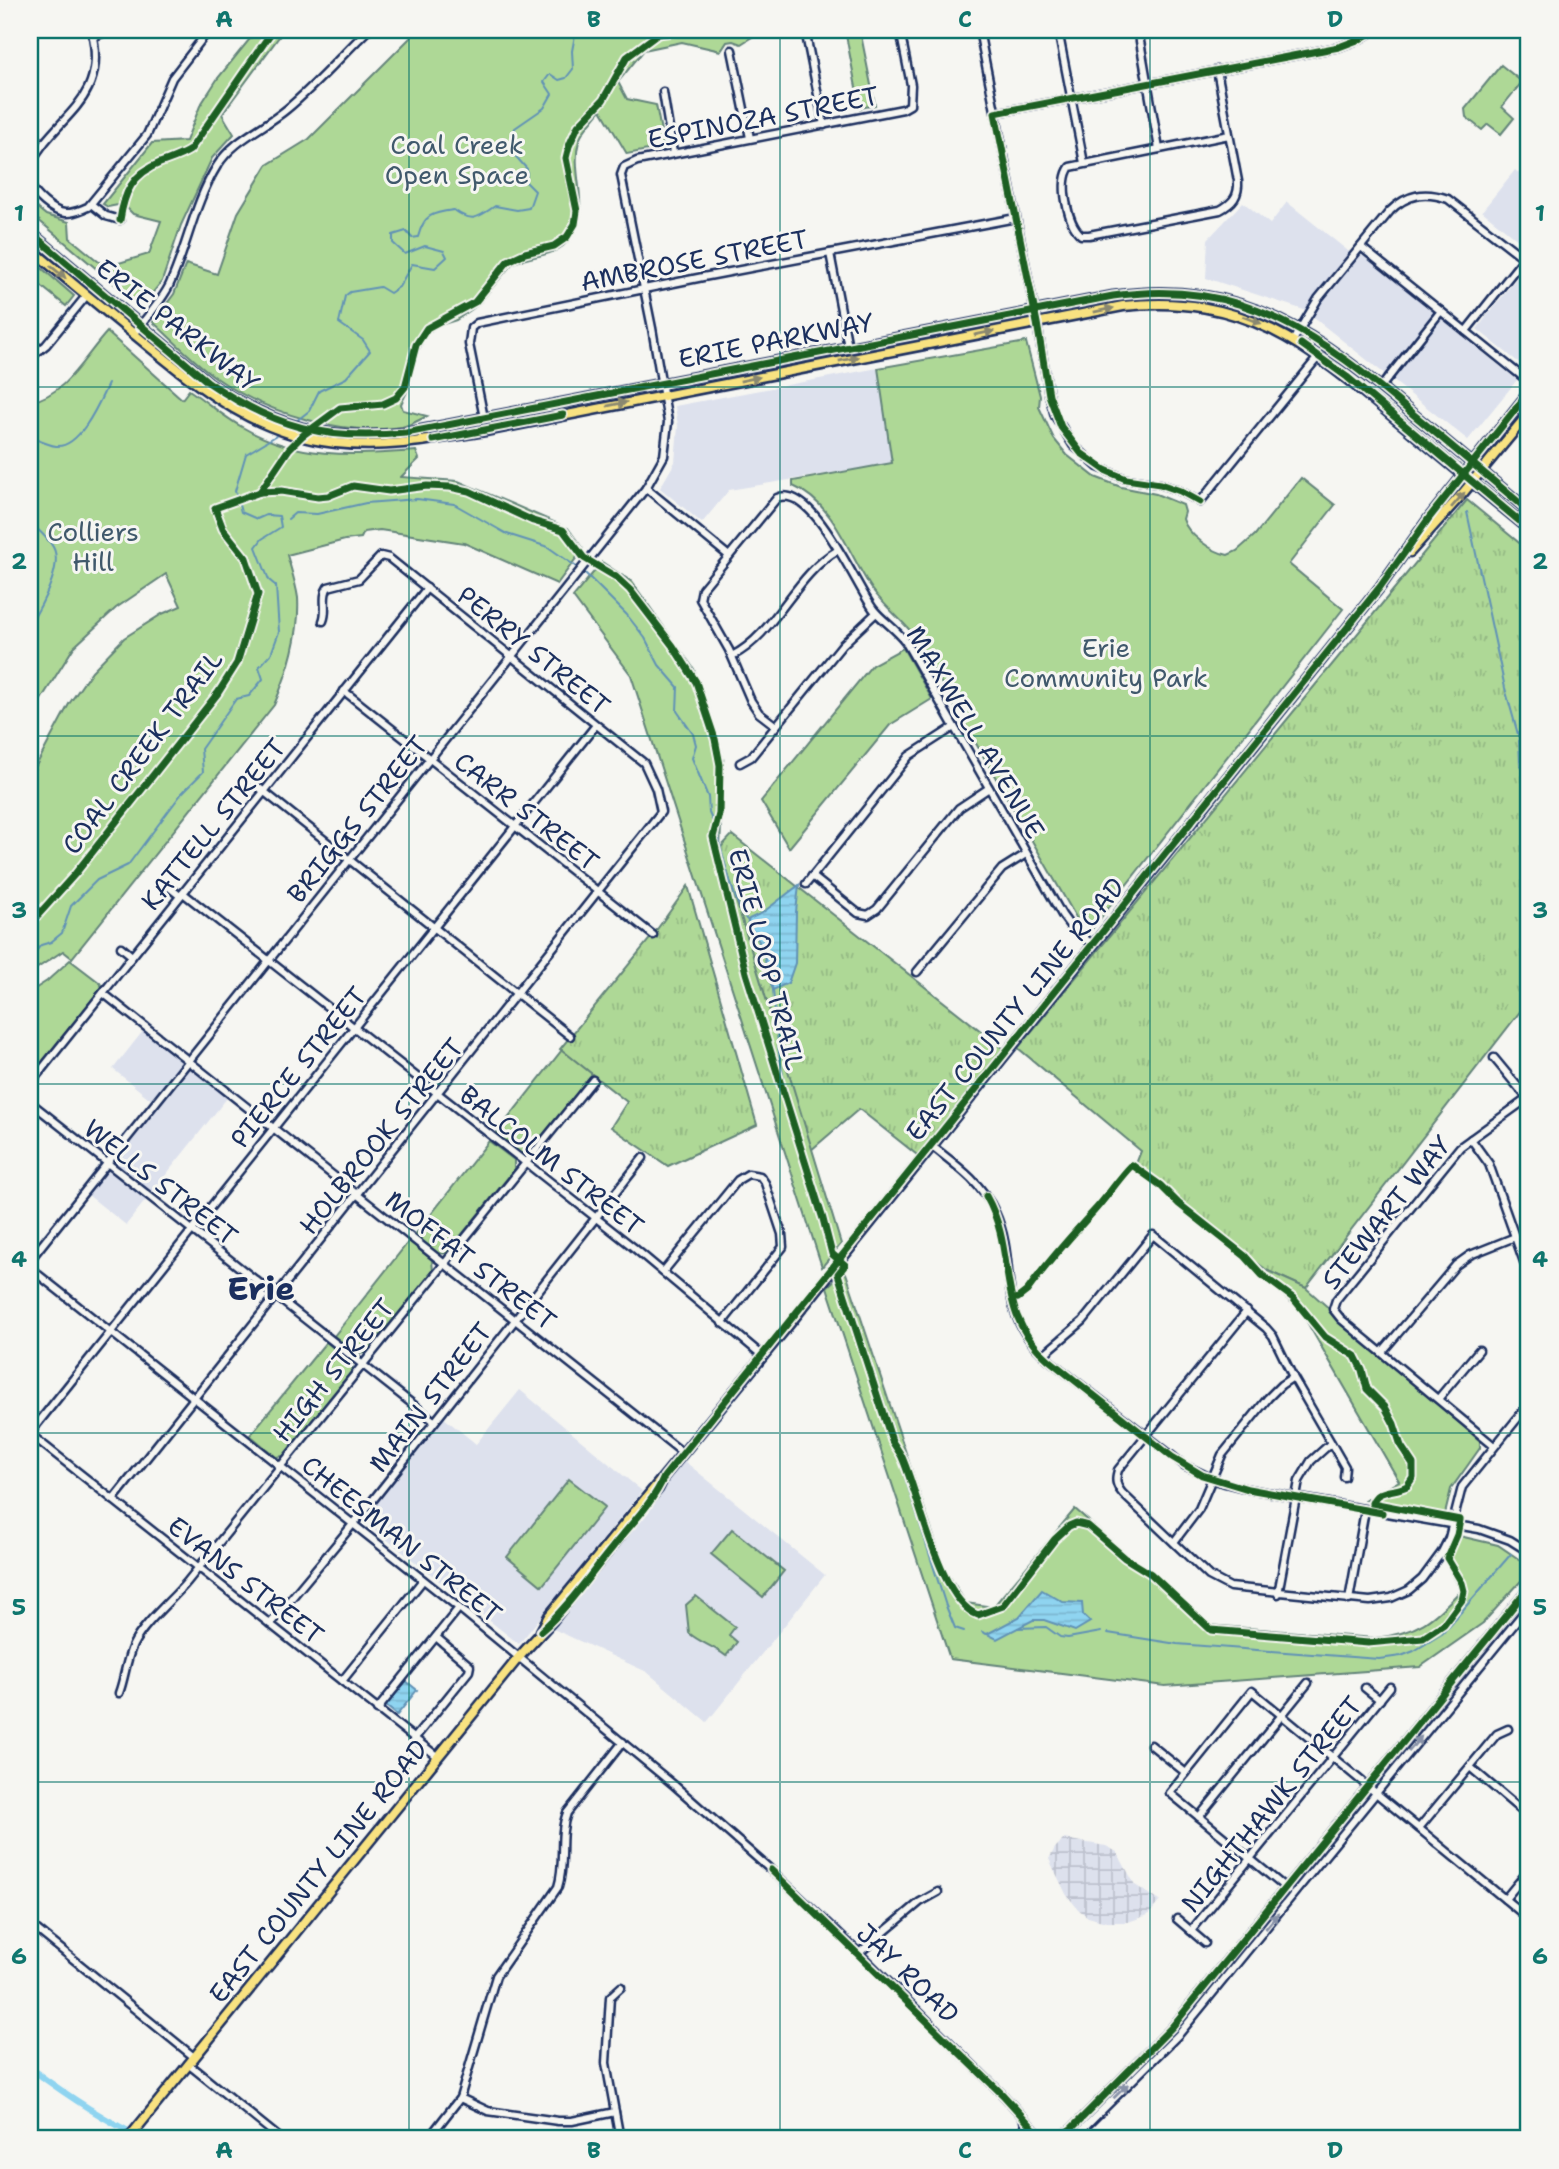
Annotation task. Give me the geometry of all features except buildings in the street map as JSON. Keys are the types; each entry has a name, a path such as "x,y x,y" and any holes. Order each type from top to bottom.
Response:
{"main road":[{"name":"ERIE PARKWAY","path":"30,232 208,382 269,428 318,441 359,445 412,443 1123,306 1174,303 1207,308 1241,316 1294,340 1318,356 1529,529"},
{"name":"ERIE PARKWAY","path":"30,248 207,392 251,414 300,429 371,437 395,435 1130,294 1179,293 1212,297 1248,306 1300,329 1381,387 1529,510"},
{"name":"EAST COUNTY LINE ROAD","path":"131,2136 519,1657 553,1620 659,1489 664,1477 683,1452 932,1146 1396,566 1429,518 1529,392"},
{"name":"EAST COUNTY LINE ROAD","path":"1396,566 1433,529 1529,413"}],"street":[{"path":"30,165 85,95 95,69 97,55 92,33 110,30"},
{"path":"30,184 33,192 59,212 75,213 91,204 147,135 172,78 209,30"},
{"path":"133,334 170,284 203,194 226,153 241,139 284,112 368,30"},
{"path":"805,30 824,125"},
{"name":"ESPINOZA STREET","path":"624,167 630,163 673,153 903,109 910,105 911,85 900,30"},
{"path":"979,30 1052,408 1073,445 1089,461 1126,479 1160,484 1200,502 1318,356"},
{"path":"1058,30 1084,163"},
{"path":"1140,30 1159,149"},
{"path":"995,113 1339,47 1375,30"},
{"path":"1517,30 1529,39"},
{"path":"732,50 750,138"},
{"path":"1217,70 1229,135 1238,189 1236,197 1229,205 1212,211 1084,235 1072,226 1063,180 1070,167 1229,135"},
{"path":"663,92 673,153"},
{"name":"BRIGGS STREET","path":"30,1260 646,488 661,464 668,436 664,395 621,175 624,167"},
{"path":"1294,340 1318,299 1396,205 1411,197 1426,194 1437,195 1456,205 1528,257 1466,331"},
{"path":"91,204 106,216 120,220"},
{"name":"AMBROSE STREET","path":"484,418 469,344 471,328 477,323 1016,218"},
{"path":"1361,247 1529,382"},
{"path":"830,253 848,347"},
{"path":"30,358 47,344 87,295"},
{"path":"1381,387 1441,311"},
{"path":"646,488 729,556 702,589 700,599 732,656 751,701 759,713 776,726"},
{"name":"MAXWELL AVENUE","path":"729,556 777,498 783,495 792,497 818,518 876,613 905,640 1062,915 1070,926 1093,945"},
{"path":"732,656 752,644 821,560 838,550"},
{"name":"PERRY STREET","path":"323,621 326,615 324,595 328,587 359,579 381,556 389,558 646,765 656,789"},
{"name":"KATTELL STREET","path":"30,1084 427,588"},
{"path":"740,763 751,757 842,645 876,613"},
{"name":"CARR STREET","path":"344,691 653,935"},
{"name":"PIERCE STREET","path":"30,1433 596,725"},
{"path":"806,884 909,756 954,727"},
{"path":"252,782 570,1036"},
{"path":"812,876 858,912 868,915 877,909 959,808 989,788"},
{"name":"HOLBROOK STREET","path":"113,1500 659,818 661,807 656,789"},
{"path":"917,972 1002,869 1026,854"},
{"name":"BALCOLM STREET","path":"170,888 182,894 596,1218 763,1356"},
{"path":"121,947 132,956"},
{"name":"MOFFAT STREET","path":"103,993 683,1452"},
{"path":"1494,1058 1528,1100 1471,1139 1489,1164 1529,1276"},
{"name":"HIGH STREET","path":"119,1693 136,1639 199,1567 593,1080"},
{"name":"WELLS STREET","path":"30,1102 434,1421"},
{"name":"STEWART WAY","path":"1471,1139 1460,1147 1336,1300 1334,1309 1341,1319 1494,1446"},
{"path":"932,1146 974,1181 995,1212 1002,1231 1010,1299 1023,1331 1043,1355 1184,1465 1211,1479 1248,1489 1498,1534 1529,1552"},
{"name":"MAIN STREET","path":"270,1624 353,1524 643,1158"},
{"path":"663,1272 738,1180 748,1174 760,1176 779,1223 783,1247 722,1322"},
{"path":"1043,1355 1083,1321 1153,1235 1247,1311 1273,1336 1293,1377 1345,1467 1344,1477"},
{"path":"1382,1352 1456,1265 1470,1255 1515,1237"},
{"name":"CHEESMAN STREET","path":"30,1268 519,1657"},
{"path":"1247,1311 1118,1470 1117,1484 1123,1494 1209,1576 1241,1590 1370,1601 1391,1598 1416,1585 1443,1552 1462,1487 1529,1404"},
{"path":"1438,1399 1479,1350"},
{"path":"1174,1542 1192,1521 1222,1455 1268,1398 1293,1377"},
{"name":"EVANS STREET","path":"30,1433 438,1758"},
{"path":"1278,1594 1299,1481 1305,1469 1331,1443"},
{"path":"1349,1600 1365,1510"},
{"path":"342,1681 424,1580"},
{"path":"1056,2139 1071,2129 1156,2044 1370,1786 1529,1587"},
{"path":"1073,2139 1171,2043 1529,1606"},
{"path":"377,1710 459,1608"},
{"path":"414,1739 469,1671 468,1663 436,1637"},
{"name":"JAY ROAD","path":"519,1657 762,1862 859,1953 1043,2139"},
{"path":"1199,1817 1308,1683"},
{"name":"NIGHTHAWK STREET","path":"1191,1931 1390,1687"},
{"name":"NIGHTHAWK STREET","path":"1365,1688 1380,1700"},
{"path":"1293,1895 1170,1793 1252,1691 1529,1919"},
{"path":"1419,1828 1497,1734 1508,1729"},
{"path":"428,2139 460,2098 496,1976 558,1887 561,1877 563,1825 567,1813 623,1742"},
{"path":"1151,1745 1186,1773"},
{"path":"1469,1767 1529,1817"},
{"path":"1505,1899 1529,1870"},
{"path":"859,1953 920,1902 938,1892"},
{"path":"1177,1919 1205,1943"},
{"path":"30,1924 194,2057"},
{"path":"1215,1975 1223,1981"},
{"path":"621,1987 610,1997 606,2042 606,2063 621,2139"},
{"path":"188,2064 281,2139"},
{"path":"460,2098 488,2111 558,2121 572,2121 615,2112"},
{"name":"JAY ROAD","path":"1015,2108 1024,2120 1031,2139"}],"shaded area":[{"path":"1515,170 1529,181 1529,249 1482,211"},
{"path":"1243,202 1270,224 1287,202 1348,251 1366,257 1517,380 1468,440 1304,310 1206,278 1208,239"},
{"path":"1529,262 1529,369 1528,370 1477,329"},
{"path":"878,368 892,463 729,490 702,523 660,488 675,462 678,426 675,406"},
{"path":"143,1031 227,1098 126,1225 88,1195 159,1106 113,1069"},
{"path":"520,1390 642,1491 519,1644 361,1519 443,1417 476,1444"},
{"path":"683,1460 825,1575 707,1722 647,1672 551,1628"},
{"path":"1064,1839 1106,1846 1117,1852 1135,1885 1160,1901 1148,1915 1128,1922 1106,1922 1088,1917 1066,1894 1049,1859"}],"green space":[{"path":"257,30 284,30 222,114 234,134 212,158 181,225 162,281 142,306 136,305 130,297 30,213 30,202 46,215 69,222 70,238 99,262 109,266 149,254 161,221 133,214 123,204 108,207 103,204 152,143 186,141 200,106 218,78"},
{"name":"Coal Creek Open Space","path":"418,30 763,30 741,44 727,42 721,51 682,42 644,50 618,82 627,99 656,105 664,147 627,154 601,110 579,141 577,168 580,210 573,235 557,250 512,264 478,305 456,320 437,326 426,335 415,358 409,388 401,404 403,410 427,416 405,426 379,429 306,420 259,402 218,379 153,322 174,294 186,264 217,274 238,213 267,165 309,139"},
{"path":"845,30 860,30 875,105 860,108"},
{"path":"1501,65 1522,82 1502,107 1514,118 1501,134 1488,124 1482,130 1466,117 1465,109"},
{"path":"30,258 74,296 66,306 30,277"},
{"name":"Colliers Hill","path":"107,332 182,399 189,390 235,423 263,438 327,453 416,451 419,459 401,477 458,481 568,528 583,549 557,584 464,543 380,530 364,532 361,538 287,555 298,598 297,625 288,667 274,705 72,958 63,951 30,973 30,777 69,704 92,671 124,638 162,614 181,606 166,574 116,608 74,647 30,717 30,402 43,398 64,383"},
{"name":"Erie Community Park","path":"1026,342 1040,396 1039,407 1054,439 1067,455 1095,477 1121,487 1156,494 1183,505 1183,519 1189,531 1215,550 1228,555 1237,551 1255,535 1301,478 1335,505 1289,564 1343,609 1092,929 1077,919 913,634 872,589 830,517 807,494 793,486 793,481 892,463 878,368"},
{"path":"1467,500 1529,551 1529,1000 1306,1288 1268,1271 1134,1169 1141,1151 1018,1048"},
{"path":"602,562 632,582 694,669 724,761 720,848 841,1244 822,1267 631,675 573,597"},
{"path":"903,648 932,699 890,725 789,848 761,801 872,665"},
{"path":"732,835 1005,1050 921,1158 859,1109 810,1151 720,848"},
{"path":"688,886 757,1125 668,1166 611,1127 627,1102 560,1049 653,935"},
{"path":"70,960 102,987 30,1077 30,992"},
{"path":"562,1050 592,1074 529,1152 519,1154 495,1135"},
{"path":"489,1141 514,1160 514,1170 447,1253 437,1254 414,1236"},
{"path":"409,1241 432,1260 433,1271 366,1353 357,1354 334,1336"},
{"path":"1268,1271 1306,1288 1480,1441 1480,1448 1451,1489 1445,1514 1366,1500 1399,1481 1300,1310 1263,1279"},
{"path":"846,1273 944,1567 966,1603 993,1607 1075,1509 1208,1625 1375,1638 1414,1629 1433,1617 1461,1590 1443,1559 1455,1535 1498,1545 1529,1566 1529,1572 1483,1623 1420,1667 1165,1686 950,1659 827,1287"},
{"path":"326,1342 351,1362 353,1370 284,1456 276,1457 250,1435"},
{"path":"569,1479 605,1507 542,1586 507,1557"},
{"path":"732,1529 784,1571 763,1597 711,1554"},
{"path":"696,1596 735,1627 729,1635 737,1642 726,1656 689,1633 686,1605"}],"water":[{"path":"799,885 795,963 788,983 773,990 758,939 747,925 749,919 762,913"},
{"path":"1042,1590 1063,1602 1082,1603 1083,1615 1090,1622 1075,1631 1044,1620 1033,1620 997,1639 987,1634 1019,1617"},
{"path":"406,1681 417,1690 397,1715 386,1706"}],"waterway":[{"path":"295,422 309,411 319,391 346,378 370,351 363,340 339,323 345,296 350,292 380,287 390,293 399,287 412,264 435,268 447,257 444,251 425,246 405,254 393,243 393,235 406,231 412,238 418,237 426,219 440,212 454,210 470,218 495,206 517,210 529,208 535,191 524,180 527,169 510,150 515,128 544,108 552,94 544,82 550,74 559,80 566,78 573,69 572,51 576,30"},
{"path":"30,437 56,446 73,440 88,423 108,384"},
{"path":"30,969 34,968 36,951 41,945 51,942 62,933 71,906 97,880 128,865 182,793 203,772 201,749 236,699 249,696 263,679 259,667 271,654 279,632 276,586 269,580 256,547 262,539 281,527 279,516 266,515 257,519 241,512 235,491 246,454 279,434"},
{"path":"288,519 295,513 317,514 366,503 417,499 454,504 507,534 548,547 578,568"},
{"path":"1467,512 1505,688 1519,738 1520,764 1525,771 1529,803"},
{"path":"30,522 48,540 56,555 49,587 30,624"},
{"path":"583,571 627,615 645,638 659,665 678,687 677,711 693,734 696,745 692,758 708,797 709,813 713,822"},
{"path":"717,827 733,891 748,921"},
{"path":"773,990 779,1053 787,1097 834,1245"},
{"path":"843,1276 899,1448"},
{"path":"897,1453 946,1606 955,1628 964,1631"},
{"path":"1525,1534 1529,1530"},
{"path":"1108,1633 1177,1644 1379,1659 1401,1656 1442,1634 1511,1554"},
{"path":"1018,1628 1046,1627 1060,1637 1068,1638 1101,1632"},
{"path":"982,1632 987,1634"},
{"path":"30,2068 85,2106 144,2139"}],"cycle path":[{"path":"120,220 127,193 136,179 150,168 190,150 273,30"},
{"name":"COAL CREEK TRAIL","path":"30,924 75,874 218,693 237,663 258,594 246,558 223,529 215,508 260,492 289,449 340,408 383,404 396,398 405,387 416,345 427,328 475,302 508,261 525,253 554,246 567,237 575,224 577,211 566,158 578,126 603,100 627,57 658,34 688,30"},
{"path":"1200,502 1160,484 1126,479 1105,470 1081,453 1061,427 1049,395 995,113 1339,47 1375,30"},
{"path":"30,232 208,382 232,398 302,428 351,435 406,433 1113,296 1159,292 1201,295 1240,304 1277,319 1346,360 1529,511"},
{"path":"1301,344 1347,377 1529,529"},
{"path":"541,1631 569,1602 640,1514 664,1477 1380,587 1429,518 1529,392"},
{"path":"433,440 563,415"},
{"name":"ERIE LOOP TRAIL","path":"260,492 281,491 318,497 353,486 389,491 427,486 450,487 469,491 533,521 563,530 584,558 616,577 630,590 673,646 696,682 715,739 720,765 719,814 713,837 746,973 832,1254 845,1265 838,1274 892,1441 908,1471 941,1568 964,1606 978,1615 1003,1606 1055,1539 1076,1523 1088,1526 1125,1558 1151,1574 1211,1630 1368,1643 1423,1638 1444,1624 1462,1600 1462,1583 1447,1558 1460,1520 1372,1503 1382,1493 1407,1486 1413,1477 1413,1464 1401,1446 1385,1407 1367,1389 1355,1356 1325,1337 1293,1298 1262,1275 1245,1256 1179,1204 1160,1185 1132,1165 1027,1291 1018,1298"},
{"path":"986,1196 1002,1239 1013,1302 1020,1322 1031,1342 1049,1360 1172,1457 1202,1475 1248,1489 1382,1513"},
{"path":"1056,2139 1071,2129 1172,2027 1529,1587"},
{"path":"771,1870 1003,2095 1043,2139"}],"district":[{"name":"Erie","path":"261,1288"}]}
